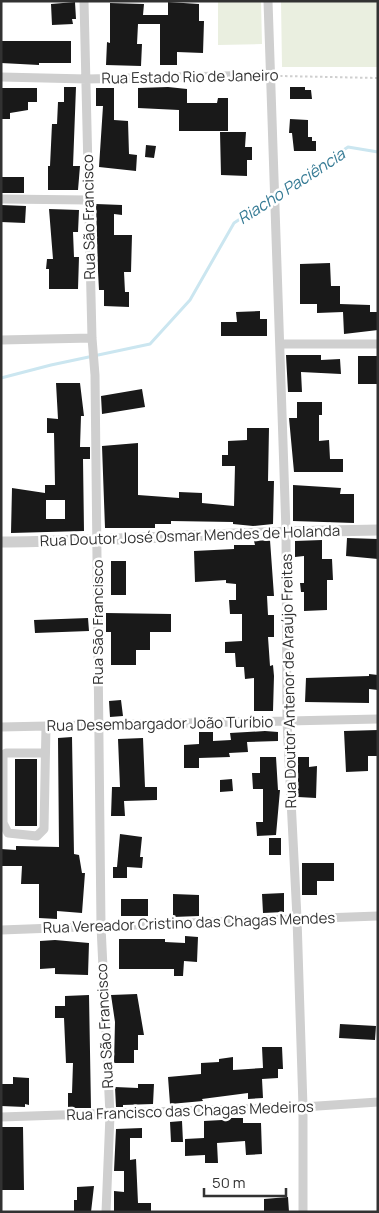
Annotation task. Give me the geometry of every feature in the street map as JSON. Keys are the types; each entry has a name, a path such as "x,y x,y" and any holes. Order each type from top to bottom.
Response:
{"street":[{"name":"Rua São Francisco","path":"84,1 98,541 100,926 110,1115 106,1212"},
{"name":"Rua Doutor Antenor de Araújo Freitas","path":"268,1 286,531 287,721 297,918 303,1107 303,1212"},
{"name":"Rua Estado Rio de Janeiro","path":"1,77 87,79 270,75"},
{"path":"1,199 89,200"},
{"path":"1,340 92,338"},
{"path":"280,344 378,344"},
{"name":"Rua Doutor José Osmar Mendes de Holanda","path":"1,542 98,541 286,531 378,530"},
{"name":"Rua Desembargador João Turíbio","path":"1,727 98,727 378,719"},
{"path":"45,752 6,753 3,756 3,823 8,832 36,836 44,829 46,726"},
{"name":"Rua Vereador Cristino das Chagas Mendes","path":"1,930 378,916"},
{"name":"Rua Francisco das Chagas Medeiros","path":"1,1117 110,1115 378,1102"}],"path":[{"name":"Rua Estado Rio de Janeiro","path":"270,75 378,78"}],"shaded area":[{"path":"218,1 261,1 262,44 218,45"},
{"path":"281,1 378,1 378,67 282,67"}],"building":[{"path":"75,2 76,19 72,19 73,24 52,25 51,4"},
{"path":"168,2 199,4 199,21 204,21 203,53 177,52 177,65 160,65 160,24 138,24 137,44 142,44 141,66 106,65 107,42 110,43 110,3 144,4 143,15 168,15"},
{"path":"1,41 71,41 71,63 39,63 39,65 1,63"},
{"path":"64,87 76,87 73,166 80,166 78,190 48,190 52,124 57,124 58,102 64,102"},
{"path":"168,87 187,89 187,103 217,103 218,98 228,98 228,131 179,131 179,110 138,108 138,88"},
{"path":"290,87 305,87 305,90 311,90 312,99 290,99"},
{"path":"1,88 37,88 37,102 28,102 28,110 10,113 10,119 1,119"},
{"path":"96,88 114,88 114,120 128,121 129,154 137,155 136,171 99,167 103,106 96,106"},
{"path":"290,119 308,120 308,137 312,137 312,141 316,141 316,151 294,151 292,133 289,133"},
{"path":"220,132 246,132 245,147 252,147 252,160 247,160 247,176 221,175"},
{"path":"146,145 156,146 154,158 145,157"},
{"path":"2,177 24,177 24,193 2,193"},
{"path":"96,204 122,205 122,215 114,214 114,235 132,235 131,272 124,272 125,292 129,292 129,307 104,306 104,290 99,290"},
{"path":"1,205 26,206 25,223 1,222"},
{"path":"49,209 79,210 78,232 73,232 74,257 79,257 78,289 49,289 49,269 46,269 47,259 53,259"},
{"path":"330,263 331,286 340,286 340,304 370,305 370,312 378,312 378,330 344,334 343,312 317,313 317,304 300,304 300,264"},
{"path":"260,311 260,319 267,319 267,336 221,336 221,322 237,322 236,312"},
{"path":"286,355 321,355 321,360 340,359 341,374 301,372 302,392 288,392"},
{"path":"358,356 378,356 378,384 358,384"},
{"path":"56,383 80,383 84,416 81,416 80,447 90,447 90,459 83,459 84,531 11,533 12,488 45,493 45,485 55,485 54,433 47,433 47,418 58,419","holes":["46,500 65,500 65,519 46,519"]},
{"path":"142,389 145,407 102,414 101,396"},
{"path":"297,402 322,402 322,415 319,415 319,441 329,440 330,459 343,459 343,472 294,472 289,418 297,418"},
{"path":"247,428 269,428 268,481 274,481 273,524 253,526 233,524 233,522 171,521 171,524 155,524 155,528 105,528 102,446 138,443 138,495 179,498 179,492 202,493 202,503 234,506 235,466 222,466 222,455 228,455 228,441 247,440"},
{"path":"293,485 341,488 340,494 354,494 354,523 293,521"},
{"path":"347,538 378,539 378,559 346,556"},
{"path":"270,540 274,596 267,596 268,615 274,615 274,637 268,637 270,666 273,665 274,676 273,711 254,711 254,678 245,679 244,667 236,667 235,653 225,653 225,642 242,641 242,614 230,614 229,600 236,600 236,584 226,583 226,580 195,582 194,551 234,549 234,545 255,545 254,541"},
{"path":"322,540 322,559 332,559 333,580 327,580 327,610 304,611 304,592 301,592 300,583 304,583 304,556 295,557 295,541"},
{"path":"111,561 126,561 126,595 111,595"},
{"path":"106,613 171,614 171,632 150,632 150,650 136,650 136,665 111,665 111,632 106,632"},
{"path":"88,618 89,631 35,633 34,620"},
{"path":"369,674 378,675 378,690 369,689 369,703 305,702 306,678 369,676"},
{"path":"121,700 123,716 110,717 109,701"},
{"path":"378,730 378,756 368,756 368,771 346,772 344,731"},
{"path":"199,732 213,732 213,741 231,740 230,733 278,732 278,741 247,742 248,752 229,753 230,757 199,758 199,768 184,768 184,745 199,744"},
{"path":"72,737 74,854 79,855 82,873 85,873 82,913 57,911 57,919 39,918 39,884 21,884 22,866 1,866 1,849 16,850 16,846 59,847 58,738"},
{"path":"143,738 145,787 157,787 157,800 124,801 125,816 111,816 112,787 120,787 118,739"},
{"path":"260,757 276,757 278,790 280,790 276,835 257,836 256,822 263,822 263,789 253,789 252,773 260,773"},
{"path":"298,757 309,757 309,767 317,766 316,798 298,797"},
{"path":"15,759 37,759 37,826 15,826"},
{"path":"232,779 233,791 220,792 220,780"},
{"path":"120,834 142,837 140,857 143,857 142,868 127,867 127,878 113,878 113,867 117,867"},
{"path":"269,838 281,838 281,855 269,855"},
{"path":"302,863 334,863 334,881 317,881 317,895 302,895"},
{"path":"284,893 284,912 263,913 262,894"},
{"path":"173,894 199,895 199,916 173,917"},
{"path":"121,899 148,899 148,916 121,916"},
{"path":"185,936 198,937 197,962 184,961 183,976 174,976 174,969 119,969 119,939 165,939 165,942 185,943"},
{"path":"55,940 89,943 88,975 55,974 55,968 40,969 40,941"},
{"path":"137,994 144,1035 138,1035 138,1050 134,1050 134,1063 114,1063 115,1022 111,995"},
{"path":"89,995 91,1108 68,1108 68,1093 72,1093 73,1063 66,1063 64,1018 55,1018 55,1006 65,1006 65,996"},
{"path":"340,1024 376,1026 375,1040 339,1038"},
{"path":"262,1047 282,1047 283,1069 278,1069 278,1078 262,1079 263,1098 248,1099 248,1093 202,1099 203,1101 170,1104 168,1077 201,1074 201,1063 219,1062 219,1059 233,1057 233,1070 263,1068"},
{"path":"13,1077 29,1078 29,1105 25,1104 25,1107 1,1106 1,1084 13,1084"},
{"path":"138,1084 154,1084 153,1104 116,1107 115,1087 138,1088"},
{"path":"222,1118 243,1118 243,1123 261,1123 262,1154 246,1155 245,1141 217,1143 218,1163 205,1163 205,1155 185,1156 185,1139 204,1138 204,1121 222,1120"},
{"path":"182,1121 183,1142 171,1142 170,1122"},
{"path":"1,1127 23,1127 24,1190 1,1190"},
{"path":"142,1128 142,1138 130,1138 130,1160 136,1159 138,1203 151,1203 151,1212 114,1212 114,1191 124,1192 124,1171 114,1171 116,1129"},
{"path":"94,1186 91,1212 74,1212 74,1200 77,1200 77,1187"},
{"path":"288,1197 289,1212 264,1212 264,1199"}],"waterway":[{"name":"Riacho Paciência","path":"1,378 51,365 150,344 190,300 234,223 348,147 378,152"}]}
